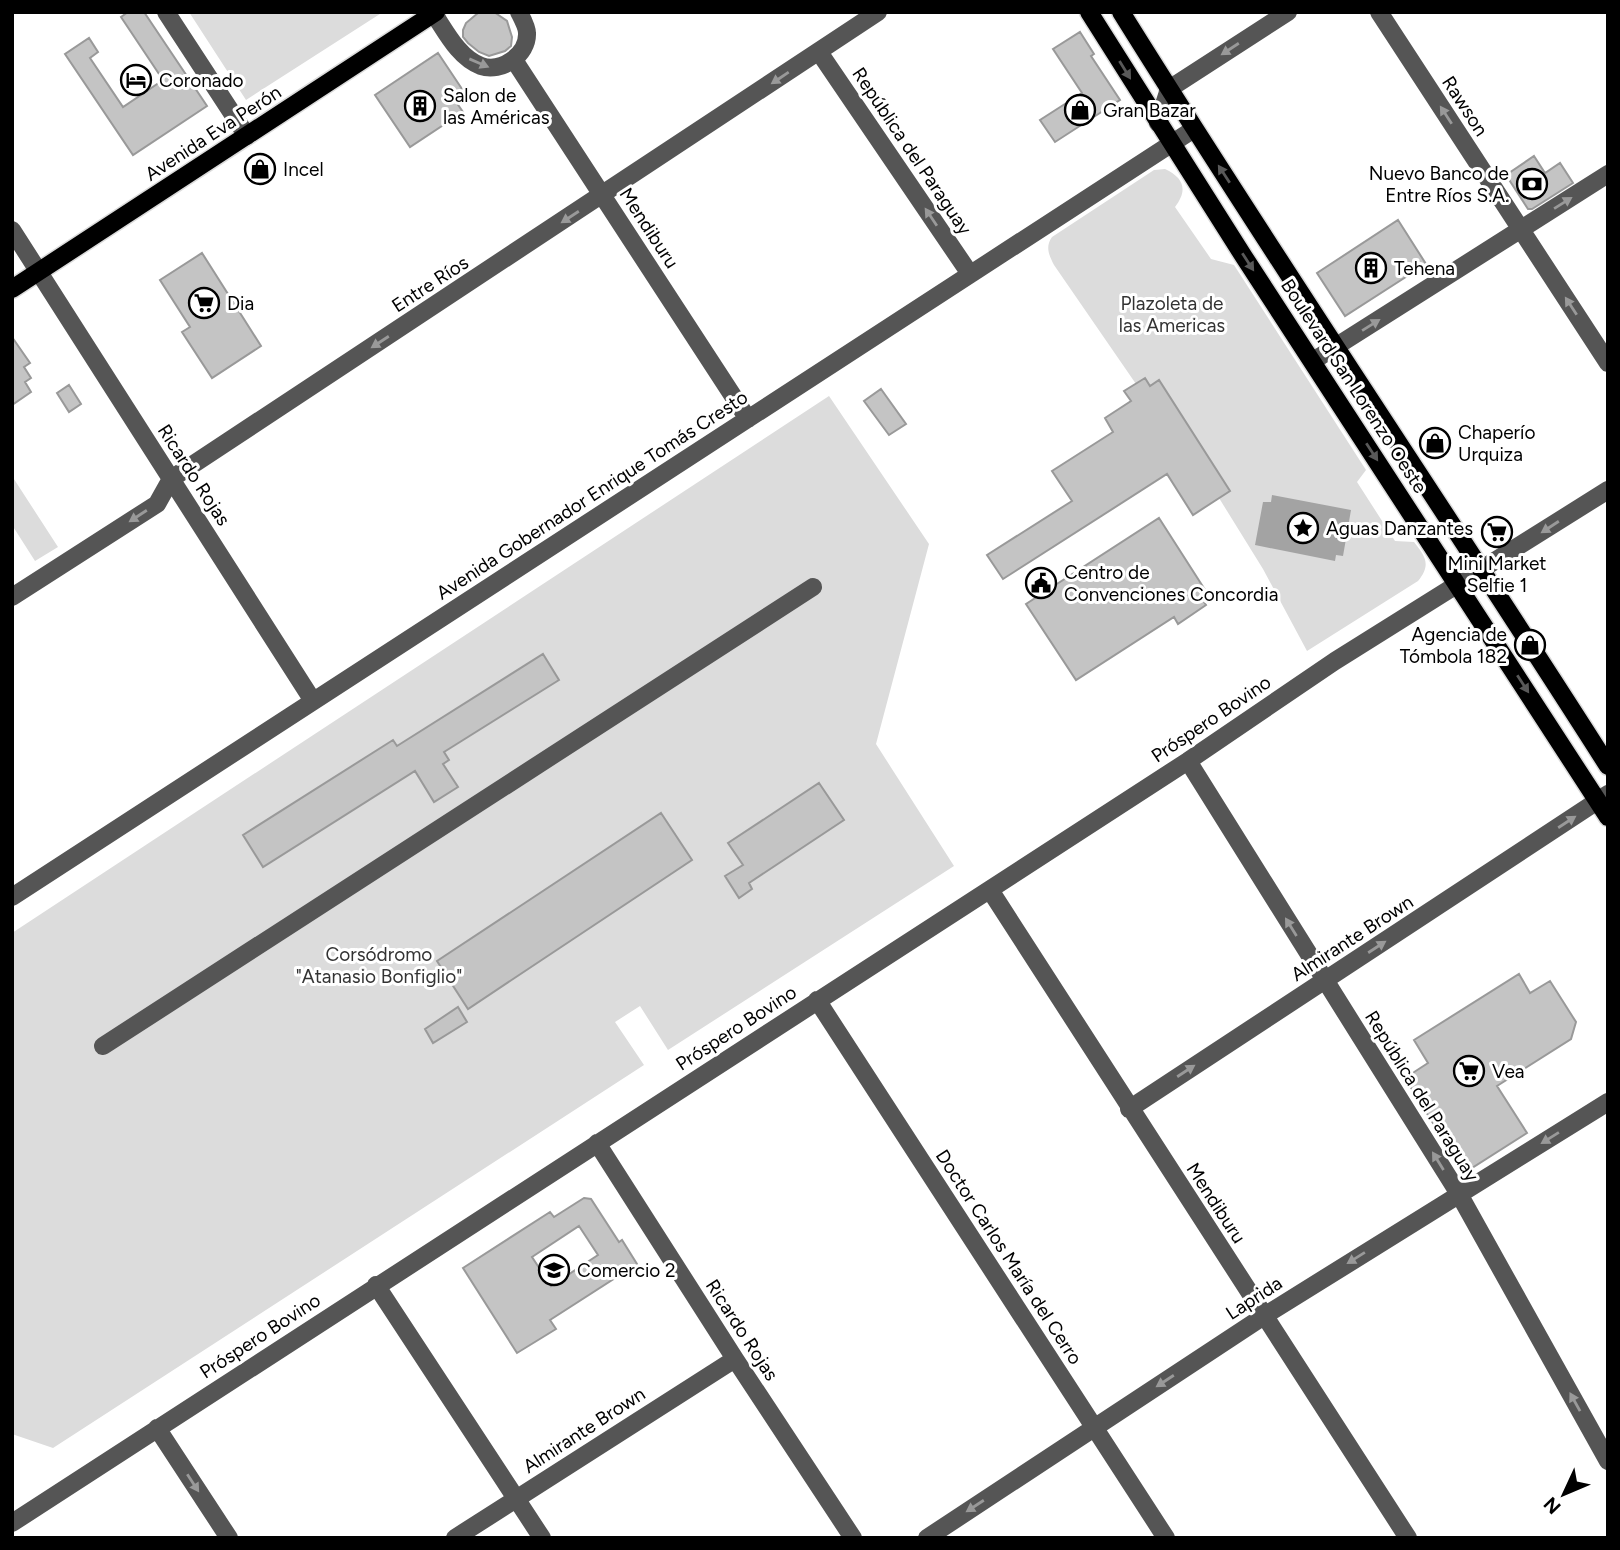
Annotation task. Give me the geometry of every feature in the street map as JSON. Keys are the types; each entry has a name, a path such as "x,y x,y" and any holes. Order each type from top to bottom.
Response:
{"main road":[{"name":"Boulevard San Lorenzo Oeste","path":"1089,12 1158,123 1459,585 1603,797 1608,817"},
{"name":"Boulevard San Lorenzo Oeste","path":"1121,12 1168,89 1608,766"},
{"name":"Avenida Eva Perón","path":"12,289 435,13"}],"street":[{"path":"166,12 247,136"},
{"path":"435,13 463,55 481,66 495,68 514,60 521,52 527,33 519,12"},
{"name":"Entre Ríos","path":"12,597 157,505 171,479 878,12"},
{"path":"1158,123 1168,89 1288,12"},
{"name":"Rawson","path":"1379,12 1608,363"},
{"name":"República del Paraguay","path":"819,52 970,274"},
{"name":"Mendiburu","path":"514,60 748,419"},
{"name":"Avenida Gobernador Enrique Tomás Cresto","path":"12,897 1194,129"},
{"path":"1313,361 1608,174"},
{"name":"Ricardo Rojas","path":"12,230 313,701"},
{"name":"Próspero Bovino","path":"12,1523 990,890 1335,662 1608,490"},
{"path":"103,1046 813,587"},
{"name":"República del Paraguay","path":"1188,761 1459,1194 1608,1461"},
{"name":"Almirante Brown","path":"1129,1109 1603,797"},
{"name":"Mendiburu","path":"990,890 1408,1538"},
{"name":"Doctor Carlos María del Cerro","path":"817,1000 1166,1538"},
{"name":"Laprida","path":"927,1538 1264,1316 1608,1102"},
{"name":"Ricardo Rojas","path":"597,1143 853,1538"},
{"path":"376,1285 542,1538"},
{"name":"Almirante Brown","path":"455,1538 735,1359"},
{"path":"157,1427 229,1538"}],"green space":[{"path":"189,12 383,12 246,100"},
{"name":"Plazoleta de las Americas","path":"1165,169 1176,176 1182,185 1182,195 1175,207 1211,259 1234,265 1366,470 1357,482 1395,541 1414,542 1425,561 1425,570 1418,581 1307,651 1263,569 1219,498 1230,491 1159,381 1150,386 1136,384 1049,254 1052,237 1154,170"},
{"name":"Corsódromo \"Atanasio Bonfiglio\"","path":"829,396 929,544 876,744 954,866 668,1050 640,1006 615,1022 644,1065 53,1448 12,1434 12,933"},
{"path":"12,476 58,547 35,561 12,525"}],"shaded area":[{"name":"Aguas Danzantes","path":"1272,495 1351,510 1343,556 1336,555 1335,561 1255,545 1263,502 1271,502"}],"building":[{"path":"128,12 144,12 207,106 133,155 65,54 89,38 98,52 90,58 123,107 163,80 121,17"},
{"path":"494,12 507,21 512,37 511,46 489,56 468,43 463,37 463,30 466,23 478,13"},
{"path":"1080,32 1094,54 1091,56 1120,100 1055,142 1040,120 1082,93 1053,49"},
{"name":"Salon de las Américas","path":"438,53 464,92 454,99 463,112 410,147 375,95"},
{"name":"Nuevo Banco de Entre Ríos S.A.","path":"1534,156 1545,173 1560,163 1573,183 1528,209 1506,175"},
{"name":"Tehena","path":"1398,220 1426,264 1345,316 1317,273"},
{"name":"Dia","path":"202,253 261,346 212,378 182,332 190,327 160,280"},
{"path":"12,337 30,363 24,367 31,378 25,382 31,392 12,405"},
{"path":"1145,378 1150,386 1159,380 1230,491 1193,515 1167,474 1003,579 987,555 1072,501 1052,471 1113,432 1105,418 1131,401 1124,391"},
{"path":"69,385 81,404 69,412 57,393"},
{"path":"881,389 906,424 889,435 864,401"},
{"path":"1159,518 1207,593 1201,597 1206,605 1178,624 1174,617 1076,680 1026,604"},
{"path":"543,654 559,680 444,752 449,760 443,764 458,787 434,802 415,771 263,867 243,835 393,740 397,746"},
{"path":"819,783 844,820 749,883 752,889 739,898 725,876 743,865 728,843"},
{"path":"661,813 692,860 468,1009 437,961"},
{"name":"Vea","path":"1519,974 1530,993 1550,981 1576,1022 1571,1039 1497,1086 1527,1133 1464,1173 1405,1078 1428,1063 1414,1040"},
{"path":"458,1007 467,1022 433,1043 425,1029"},
{"name":"Comercio 2","path":"584,1198 591,1199 637,1264 550,1320 556,1329 517,1353 463,1268 550,1212 554,1217","holes":["579,1226 598,1255 551,1286 532,1257"]}],"place":[{"name":"Coronado","path":"136,80"},
{"name":"Salon de las Américas","path":"420,106"},
{"name":"Gran Bazar","path":"1080,110"},
{"name":"Incel","path":"260,169"},
{"name":"Nuevo Banco de Entre Ríos S.A.","path":"1532,184"},
{"name":"Tehena","path":"1371,268"},
{"name":"Dia","path":"204,303"},
{"name":"Chaperío Urquiza","path":"1435,443"},
{"name":"Aguas Danzantes","path":"1303,528"},
{"name":"Mini Market Selfie 1","path":"1497,532"},
{"name":"Centro de Convenciones Concordia","path":"1041,583"},
{"name":"Agencia de Tómbola 182","path":"1530,645"},
{"name":"Vea","path":"1469,1071"},
{"name":"Comercio 2","path":"554,1270"}]}
